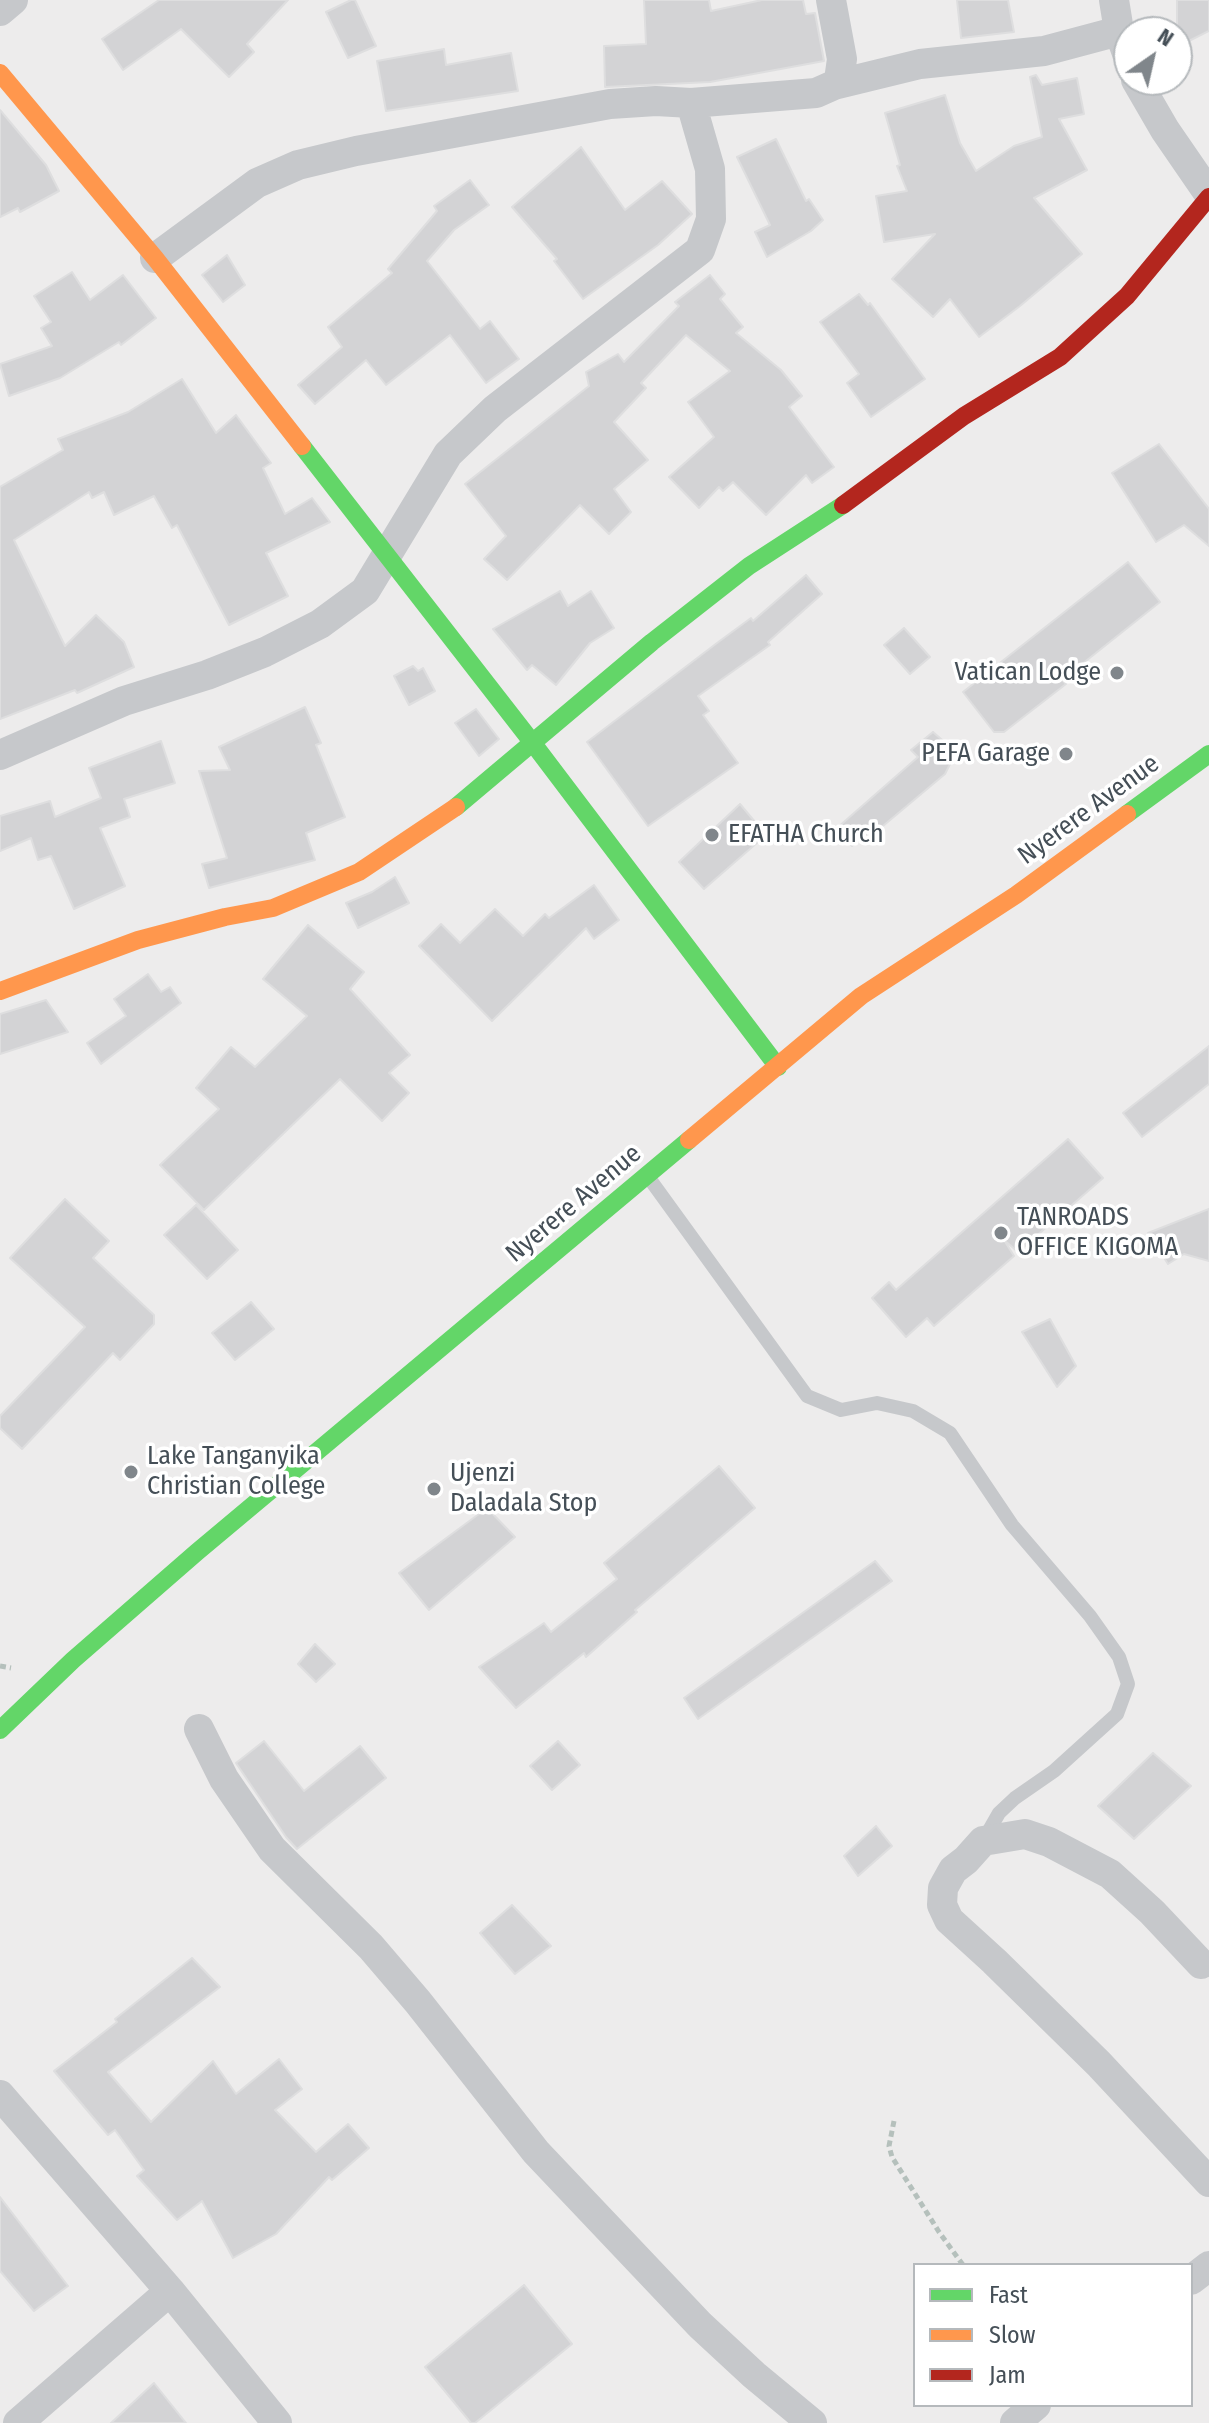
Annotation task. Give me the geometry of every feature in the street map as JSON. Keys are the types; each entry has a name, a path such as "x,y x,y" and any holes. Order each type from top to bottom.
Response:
{"street":[{"path":"0,11 13,0"},
{"path":"831,0 842,59 839,80 834,85"},
{"path":"155,258 257,183 298,165 356,151 610,104 656,101 691,103 816,93 834,85 920,64 1113,46"},
{"path":"0,73 155,258 532,742 778,1067"},
{"path":"0,991 138,940 273,908 359,872 450,812 652,642 749,566 867,489 964,416 1060,357 1127,296 1209,195 1145,96"},
{"path":"0,755 124,701 207,675 265,652 320,624 365,591 448,454 495,409 700,250 711,219 710,169 691,103"},
{"name":"Nyerere Avenue","path":"0,1730 73,1660 197,1552 861,996 1016,895 1209,754"},
{"path":"199,1729 224,1779 272,1849 381,1958 536,2152 700,2325 812,2423"},
{"path":"1201,1964 1152,1912 1110,1874 1049,1842 1025,1834 983,1841 953,1870 943,1888 942,1905 949,1920 1099,2064 1209,2182"},
{"path":"0,2095 170,2291 277,2423"},
{"path":"1193,2278 1209,2266"},
{"path":"18,2423 170,2291"},
{"path":"1015,2423 1034,2407"}],"lane":[{"path":"648,1176 807,1396 841,1410 877,1403 913,1411 950,1433 1012,1525 1090,1616 1119,1657 1128,1684 1117,1714 1054,1771 999,1813 983,1841"}],"path":[{"path":"894,2121 889,2146 892,2157 962,2263"}],"building":[{"path":"159,0 288,0 247,44 254,52 229,77 181,29 123,70 102,39"},
{"path":"355,0 376,46 348,58 326,12"},
{"path":"644,0 709,0 711,11 762,0 803,0 806,14 815,13 824,61 710,82 605,87 604,46 646,44"},
{"path":"957,0 1008,0 1014,32 961,38"},
{"path":"1177,0 1209,0 1209,31 1193,39 1193,16 1177,16"},
{"path":"444,49 446,65 511,53 518,91 386,111 377,61"},
{"path":"1036,75 1042,85 1077,78 1084,114 1059,119 1087,170 1034,198 1082,254 979,337 950,299 933,317 892,279 935,234 884,242 876,196 907,191 897,166 900,165 885,113 945,95 960,143 976,171 1014,146 1042,137 1030,77"},
{"path":"0,110 46,165 59,191 20,212 18,208 0,217"},
{"path":"776,139 806,201 809,199 823,220 811,231 767,257 755,232 770,225 737,157"},
{"path":"581,147 625,210 662,181 692,214 658,245 583,299 554,261 557,259 512,207"},
{"path":"470,180 489,205 454,230 427,261 480,329 490,321 519,359 486,383 450,335 386,385 366,360 315,404 298,385 342,347 328,327 392,273 388,269 437,211 434,206"},
{"path":"227,255 245,285 223,302 202,275"},
{"path":"72,272 90,300 123,275 156,318 121,345 119,342 60,378 9,396 0,364 52,346 41,328 51,322 34,296"},
{"path":"710,275 725,294 720,299 743,327 736,333 781,370 802,396 789,407 834,467 812,483 806,475 766,515 733,482 723,491 719,487 699,508 669,477 714,437 688,402 730,371 686,335 641,383 646,388 614,422 648,460 614,489 631,512 609,534 580,505 507,580 484,559 506,536 465,484 589,386 586,372 618,354 624,362 679,306 675,302"},
{"path":"859,294 868,305 870,303 925,379 871,417 847,383 859,374 820,322"},
{"path":"182,379 216,433 236,415 271,463 263,468 285,514 312,498 330,522 266,553 288,596 229,625 177,525 172,528 154,496 114,515 104,492 92,498 89,492 14,540 65,646 96,615 124,642 134,667 77,693 75,690 0,719 0,487 63,450 58,439 128,412"},
{"path":"1159,444 1209,509 1209,546 1184,525 1156,542 1112,473"},
{"path":"1128,562 1160,602 1062,680 1066,684 1004,732 994,732 963,692"},
{"path":"806,575 822,594 768,642 770,645 698,696 709,711 703,715 738,763 648,826 587,742 751,618 753,621"},
{"path":"560,591 568,606 591,591 614,628 590,643 556,685 532,665 527,670 493,629"},
{"path":"904,628 930,657 910,674 884,645"},
{"path":"413,666 418,671 423,668 435,691 409,705 394,676"},
{"path":"305,707 321,743 316,745 345,817 306,833 315,860 209,888 202,864 227,858 199,771 230,770 219,747"},
{"path":"476,709 499,739 479,756 455,723"},
{"path":"933,732 956,752 945,774 871,836 868,832 852,846 837,828 918,757 911,750"},
{"path":"161,741 175,783 124,799 130,817 100,828 125,886 74,909 51,856 38,860 31,838 0,851 0,816 50,801 55,817 101,798 89,768"},
{"path":"740,804 766,835 704,889 679,862"},
{"path":"395,877 409,903 358,928 346,903 372,892"},
{"path":"594,885 619,920 594,939 586,928 492,1021 419,946 441,924 460,943 495,909 523,936 545,914 549,918"},
{"path":"308,925 364,972 350,989 410,1055 389,1073 409,1093 382,1121 340,1079 204,1210 160,1165 219,1109 196,1088 231,1047 255,1067 307,1016 263,979"},
{"path":"148,974 161,992 170,987 181,1003 101,1064 87,1043 126,1016 114,999"},
{"path":"46,1000 68,1032 0,1054 0,1014"},
{"path":"1209,1046 1209,1084 1142,1137 1123,1113"},
{"name":"TANROADS OFFICE KIGOMA","path":"1068,1139 1103,1178 1018,1252 1004,1240 1014,1256 934,1326 927,1318 906,1337 872,1298 889,1282 896,1290"},
{"path":"65,1199 109,1241 93,1258 154,1315 154,1324 120,1360 113,1353 22,1449 0,1428 0,1416 85,1327 10,1258"},
{"path":"196,1205 238,1250 207,1279 164,1235"},
{"path":"1209,1209 1209,1261 1184,1254 1168,1264 1148,1233"},
{"path":"251,1302 274,1329 235,1360 212,1333"},
{"path":"1050,1319 1076,1366 1057,1387 1022,1332"},
{"path":"719,1466 755,1508 635,1610 637,1612 586,1657 584,1653 516,1708 479,1667 544,1623 551,1632 617,1579 604,1563"},
{"path":"487,1508 515,1537 429,1610 399,1573"},
{"path":"875,1561 892,1581 698,1719 684,1698"},
{"path":"315,1644 335,1664 316,1682 298,1664"},
{"path":"264,1741 304,1791 360,1746 386,1778 297,1849 236,1763"},
{"path":"558,1741 580,1765 552,1790 530,1766"},
{"path":"1153,1753 1191,1786 1134,1839 1098,1806"},
{"path":"876,1826 892,1846 858,1876 844,1856"},
{"path":"512,1905 551,1946 515,1974 480,1933"},
{"path":"192,1958 220,1987 108,2072 151,2122 213,2061 236,2094 279,2059 302,2089 275,2110 316,2152 348,2124 369,2148 332,2180 329,2177 276,2234 233,2258 202,2201 177,2220 137,2176 144,2170 115,2130 108,2135 54,2071"},
{"path":"0,2197 68,2286 34,2311 0,2271"},
{"path":"524,2285 572,2344 475,2423 471,2423 425,2367"},
{"path":"154,2383 186,2423 111,2423"}],"traffic: fast":[{"path":"302,446 532,742 778,1067"},
{"path":"456,807 652,642 749,566 843,505"},
{"path":"1127,814 1209,754"},
{"path":"0,1730 73,1660 197,1552 689,1140"}],"traffic: slow":[{"path":"0,73 155,258 302,446"},
{"path":"0,991 138,940 273,908 359,872 456,807"},
{"path":"689,1140 861,996 1016,895 1127,814"}],"traffic: jam":[{"path":"843,505 964,416 1060,357 1127,296 1209,197"}],"place":[{"name":"Vatican Lodge","path":"1117,673"},
{"name":"PEFA Garage","path":"1066,754"},
{"name":"EFATHA Church","path":"712,835"},
{"name":"TANROADS OFFICE KIGOMA","path":"1001,1233"},
{"name":"Lake Tanganyika Christian College","path":"131,1472"},
{"name":"Ujenzi Daladala Stop","path":"434,1489"}]}
